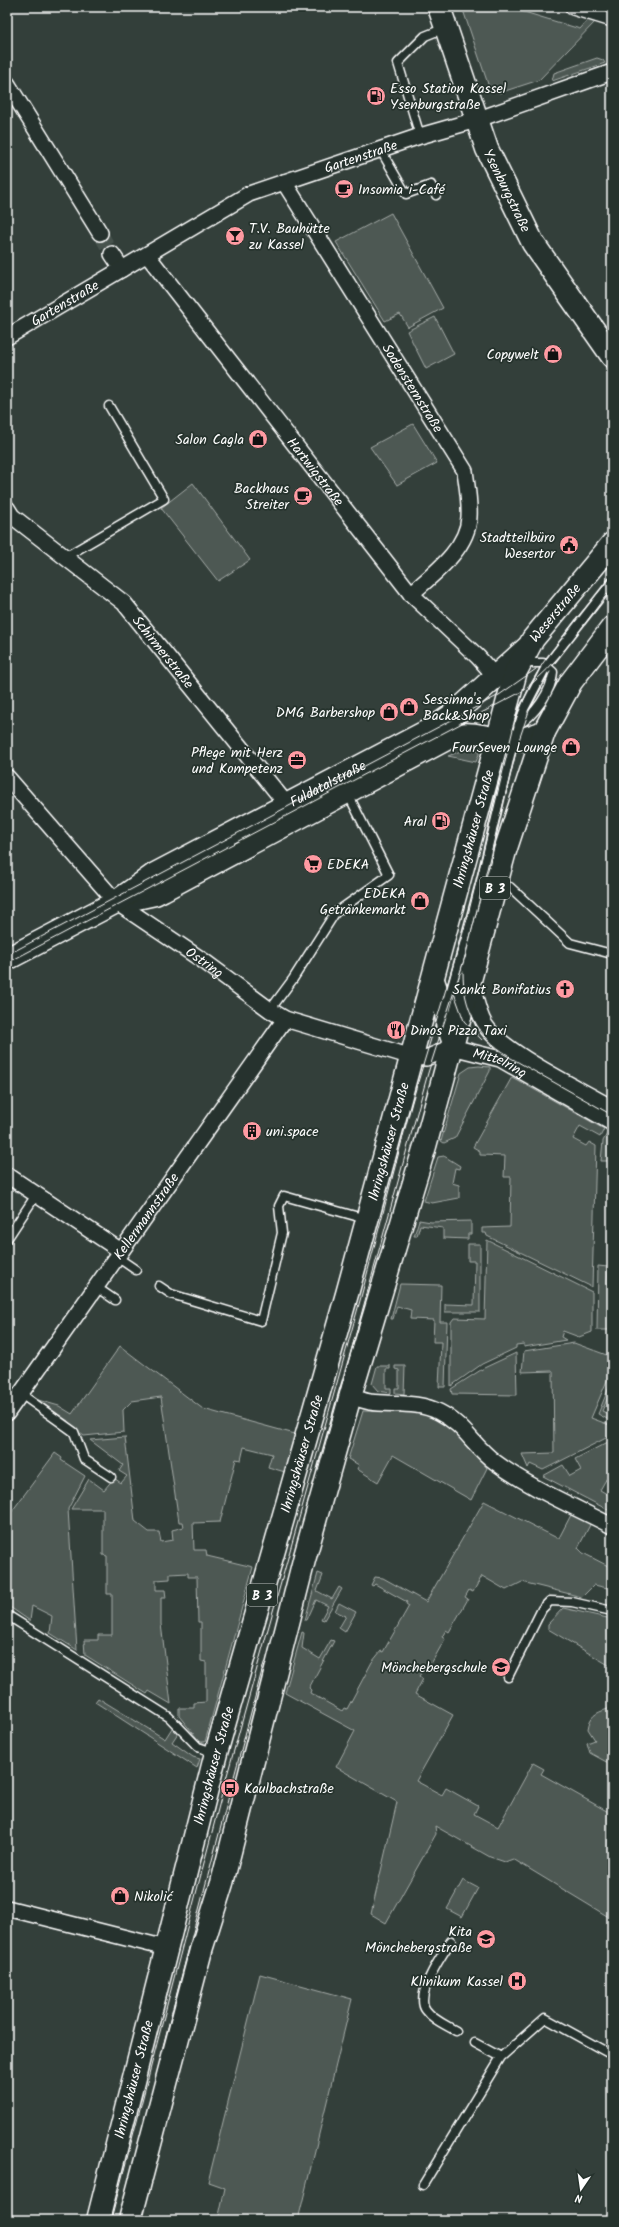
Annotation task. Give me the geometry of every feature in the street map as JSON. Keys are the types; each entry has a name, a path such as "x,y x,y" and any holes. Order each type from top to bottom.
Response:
{"main road":[{"name":"Ysenburgstraße","path":"439,7 487,149 533,243 612,356"},
{"name":"Weserstraße","path":"523,656 612,544"},
{"name":"B 3","path":"130,2220 201,1950 222,1883 304,1560 350,1396 373,1324 452,1047 496,884 522,795 544,732 578,672 612,628"},
{"name":"Fuldatalstraße","path":"342,785 435,727 503,682 523,656"},
{"name":"Ihringshäuser Straße","path":"98,2220 216,1753 368,1219 434,972 502,734 503,682"},
{"name":"Fuldatalstraße","path":"11,953 116,902 146,879 293,811 342,785 452,736 470,733 502,734 544,732"}],"street":[{"path":"573,7 606,14"},
{"name":"Gartenstraße","path":"7,337 122,269 148,256 227,206 249,194 380,149 476,120 612,72"},
{"path":"7,83 100,233"},
{"name":"Sodensternstraße","path":"284,182 465,471 469,519 460,546 450,558 411,594"},
{"path":"112,254 122,269"},
{"name":"Hartwigstraße","path":"148,256 411,594 503,682"},
{"name":"Schirmerstraße","path":"7,508 12,516 124,603 293,811"},
{"name":"Ostring","path":"7,777 116,902 205,962 270,1010 285,1019 412,1057 426,1058 452,1047"},
{"path":"434,972 440,990 443,1020 452,1047"},
{"name":"Mittelring","path":"471,978 478,1009 485,1025 505,1046 612,1108"},
{"name":"Kellermannstraße","path":"7,1413 285,1019"},
{"name":"Mittelring","path":"452,1047 500,1059 612,1123"},
{"path":"7,1175 119,1254"},
{"path":"350,1396 370,1402 413,1404 438,1411 462,1426 483,1452 511,1473 612,1526"},
{"path":"7,1908 166,1948"}],"lane":[{"path":"420,136 398,63 425,36 446,28"},
{"path":"380,149 406,194 431,185 436,195"},
{"path":"65,556 164,499 109,406"},
{"path":"443,1020 467,934 502,734 548,665 612,582"},
{"path":"502,734 530,718 538,707 553,678 553,672 548,665 543,663 528,662 523,656"},
{"path":"270,1010 293,979 334,913 389,875 342,785"},
{"path":"496,884 510,887 570,943 612,954"},
{"path":"467,934 471,978"},
{"path":"7,1239 36,1195"},
{"path":"159,1286 171,1294 261,1321 282,1233 279,1206 284,1196 368,1219"},
{"path":"119,1254 136,1270"},
{"path":"96,1286 116,1300"},
{"path":"21,1394 74,1432 84,1459 111,1477"},
{"path":"508,1677 542,1609 550,1601 572,1602 612,1611"},
{"path":"7,1615 169,1717 198,1747 216,1753"},
{"path":"451,1941 428,1982 422,1999 424,2009 431,2016 456,2031"},
{"path":"423,2185 501,2057 545,2018 612,2055"},
{"path":"475,2043 501,2057"}],"shaded area":[{"path":"462,7 508,7 580,29 589,19 596,21 539,80 499,93 489,87"},
{"path":"597,58 603,60 605,63 552,81 554,73"},
{"path":"391,213 443,308 408,327 400,314 385,321 336,242"},
{"path":"435,317 454,354 426,369 407,331"},
{"path":"413,424 437,463 397,485 370,447"},
{"path":"193,483 250,560 218,581 161,508"},
{"path":"468,748 478,750 479,754 476,762 448,756"},
{"path":"470,1067 490,1067 490,1071 455,1138 444,1143 441,1141 461,1073"},
{"path":"512,1077 604,1129 600,1137 580,1126 573,1139 586,1146 589,1142 596,1146 592,1287 487,1236 486,1233 482,1233 482,1228 510,1227 511,1177 504,1177 505,1156 480,1155 480,1151 473,1147"},
{"path":"608,1132 612,1134 612,1161 601,1161 603,1141"},
{"path":"444,1156 460,1166 459,1169 455,1168 452,1183 459,1185 459,1198 432,1203 424,1201 438,1157"},
{"path":"419,1220 431,1222 471,1221 471,1234 468,1234 468,1239 443,1238 443,1228 420,1225 417,1236 414,1236"},
{"path":"487,1240 592,1292 592,1332 579,1337 563,1331 561,1337 566,1340 524,1347 524,1344 516,1345 516,1348 482,1364 451,1386 451,1322 454,1318 485,1319"},
{"path":"468,1244 480,1244 480,1312 445,1312 445,1304 474,1305 475,1261 468,1261"},
{"path":"598,1266 608,1267 607,1283 612,1284 612,1330 597,1330"},
{"path":"400,1284 441,1285 440,1322 447,1322 445,1387 439,1387 441,1342 433,1342 434,1320 410,1319 411,1310 397,1306 393,1319 391,1319"},
{"path":"574,1343 612,1357 612,1369 591,1418 612,1426 612,1435 543,1470 530,1464 528,1468 522,1454 554,1453 553,1371 522,1372 524,1351"},
{"path":"120,1346 203,1409 295,1434 285,1472 268,1467 272,1454 244,1447 241,1460 236,1459 220,1522 193,1523 194,1550 206,1550 207,1556 253,1567 205,1742 200,1742 179,1716 179,1708 194,1708 194,1703 206,1702 206,1662 201,1661 201,1622 198,1622 197,1577 188,1577 188,1573 170,1574 170,1579 156,1580 156,1590 165,1590 166,1598 161,1598 161,1624 171,1704 149,1691 147,1694 85,1655 84,1640 98,1640 98,1635 112,1635 112,1594 107,1594 107,1556 103,1555 103,1509 71,1509 89,1479 104,1490 114,1478 121,1483 127,1476 119,1471 123,1465 90,1440 125,1437 135,1521 149,1532 159,1532 161,1542 173,1540 172,1530 184,1527 183,1522 179,1522 161,1397 132,1401 123,1410 124,1432 84,1436 66,1423 68,1421 38,1400 59,1406 72,1414"},
{"path":"516,1353 517,1395 452,1394 451,1389 484,1368"},
{"path":"377,1366 390,1366 390,1369 386,1369 386,1388 391,1388 391,1393 378,1391 372,1384"},
{"path":"395,1366 405,1366 404,1394 395,1393 395,1388 399,1388 399,1370 395,1369"},
{"path":"612,1380 612,1388 602,1411 611,1415 609,1420 598,1414"},
{"path":"363,1411 413,1412 435,1419 455,1433 487,1468 471,1500 393,1455 378,1482 357,1469 359,1465 348,1459"},
{"path":"612,1440 612,1469 600,1490 612,1497 612,1512 543,1476 563,1465 570,1476 581,1470 575,1459"},
{"path":"55,1453 62,1458 61,1460 85,1476 68,1509 77,1650 50,1633 52,1616 32,1606 30,1621 7,1605 7,1518"},
{"path":"484,1501 557,1538 559,1538 572,1513 591,1523 578,1548 583,1553 612,1568 612,1589 594,1585 582,1597 522,1582 506,1590 482,1576 473,1592 469,1590 465,1597 468,1599 449,1632 446,1630 442,1637 445,1639 427,1671 424,1669 419,1676 423,1679 415,1694 453,1715 416,1781 442,1795 446,1788 478,1806 474,1814 498,1827 533,1763 544,1769 541,1774 612,1814 612,1919 513,1859 505,1862 490,1857 435,1826 436,1834 386,1923 371,1914 397,1802 336,1767 355,1731 285,1693 302,1632 304,1633 302,1648 320,1659 331,1640 334,1641 309,1688 311,1690 310,1693 342,1711 344,1708 347,1709 372,1662 381,1651 383,1652 409,1606 406,1604 407,1602 375,1584 373,1586 371,1585 375,1577 383,1578 426,1602"},
{"path":"318,1573 323,1575 317,1591 332,1599 339,1587 342,1589 324,1620 321,1619 328,1606 316,1600 307,1620 305,1620"},
{"path":"339,1603 356,1612 345,1632 339,1628 346,1616 335,1611"},
{"path":"563,1608 612,1619 612,1667 548,1629 548,1624"},
{"path":"98,1698 165,1739 172,1728 178,1733 172,1742 193,1757 200,1759 197,1768 95,1702"},
{"path":"612,1698 612,1765 590,1753 587,1743 595,1740 588,1729 590,1721 596,1714 608,1709"},
{"path":"463,1880 478,1888 462,1917 447,1909"},
{"path":"260,1974 352,1999 298,2220 218,2220 225,2188 208,2182"}],"tunnel":[{"path":"100,233 112,254"}],"tram line":[{"path":"111,2220 224,1786 361,1297 412,1102 467,919 515,721 530,685 543,663 580,614 612,576"},
{"path":"7,963 521,692 535,681 559,657 612,588"},
{"path":"7,955 499,695 536,669"},
{"path":"465,958 519,740 529,711 550,672"},
{"path":"318,1471 428,1073 466,954"},
{"path":"463,972 466,997 474,1020 488,1039 497,1048 508,1055"},
{"path":"454,993 464,1021 482,1040"},
{"path":"502,1053 612,1115"},
{"path":"162,2050 264,1663"}],"place":[{"name":"Esso Station Kassel Ysenburgstraße","path":"376,96"},
{"name":"Insomia i-Café","path":"344,189"},
{"name":"T.V. Bauhütte zu Kassel","path":"235,236"},
{"name":"Copywelt","path":"553,354"},
{"name":"Salon Cagla","path":"258,439"},
{"name":"Backhaus Streiter","path":"303,496"},
{"name":"Stadtteilbüro Wesertor","path":"569,545"},
{"name":"Sessinna's Back&Shop","path":"409,707"},
{"name":"DMG Barbershop","path":"389,712"},
{"name":"FourSeven Lounge","path":"571,747"},
{"name":"Pflege mit Herz und Kompetenz","path":"297,760"},
{"name":"Aral","path":"441,821"},
{"name":"EDEKA","path":"313,864"},
{"name":"EDEKA Getränkemarkt","path":"420,901"},
{"name":"Sankt Bonifatius","path":"565,989"},
{"name":"Dinos Pizza Taxi","path":"396,1030"},
{"name":"uni.space","path":"252,1131"},
{"name":"Mönchebergschule","path":"501,1667"},
{"name":"Kaulbachstraße","path":"230,1788"},
{"name":"Nikolić","path":"120,1896"},
{"name":"Kita Mönchebergstraße","path":"486,1939"},
{"name":"Klinikum Kassel","path":"517,1981"}]}
